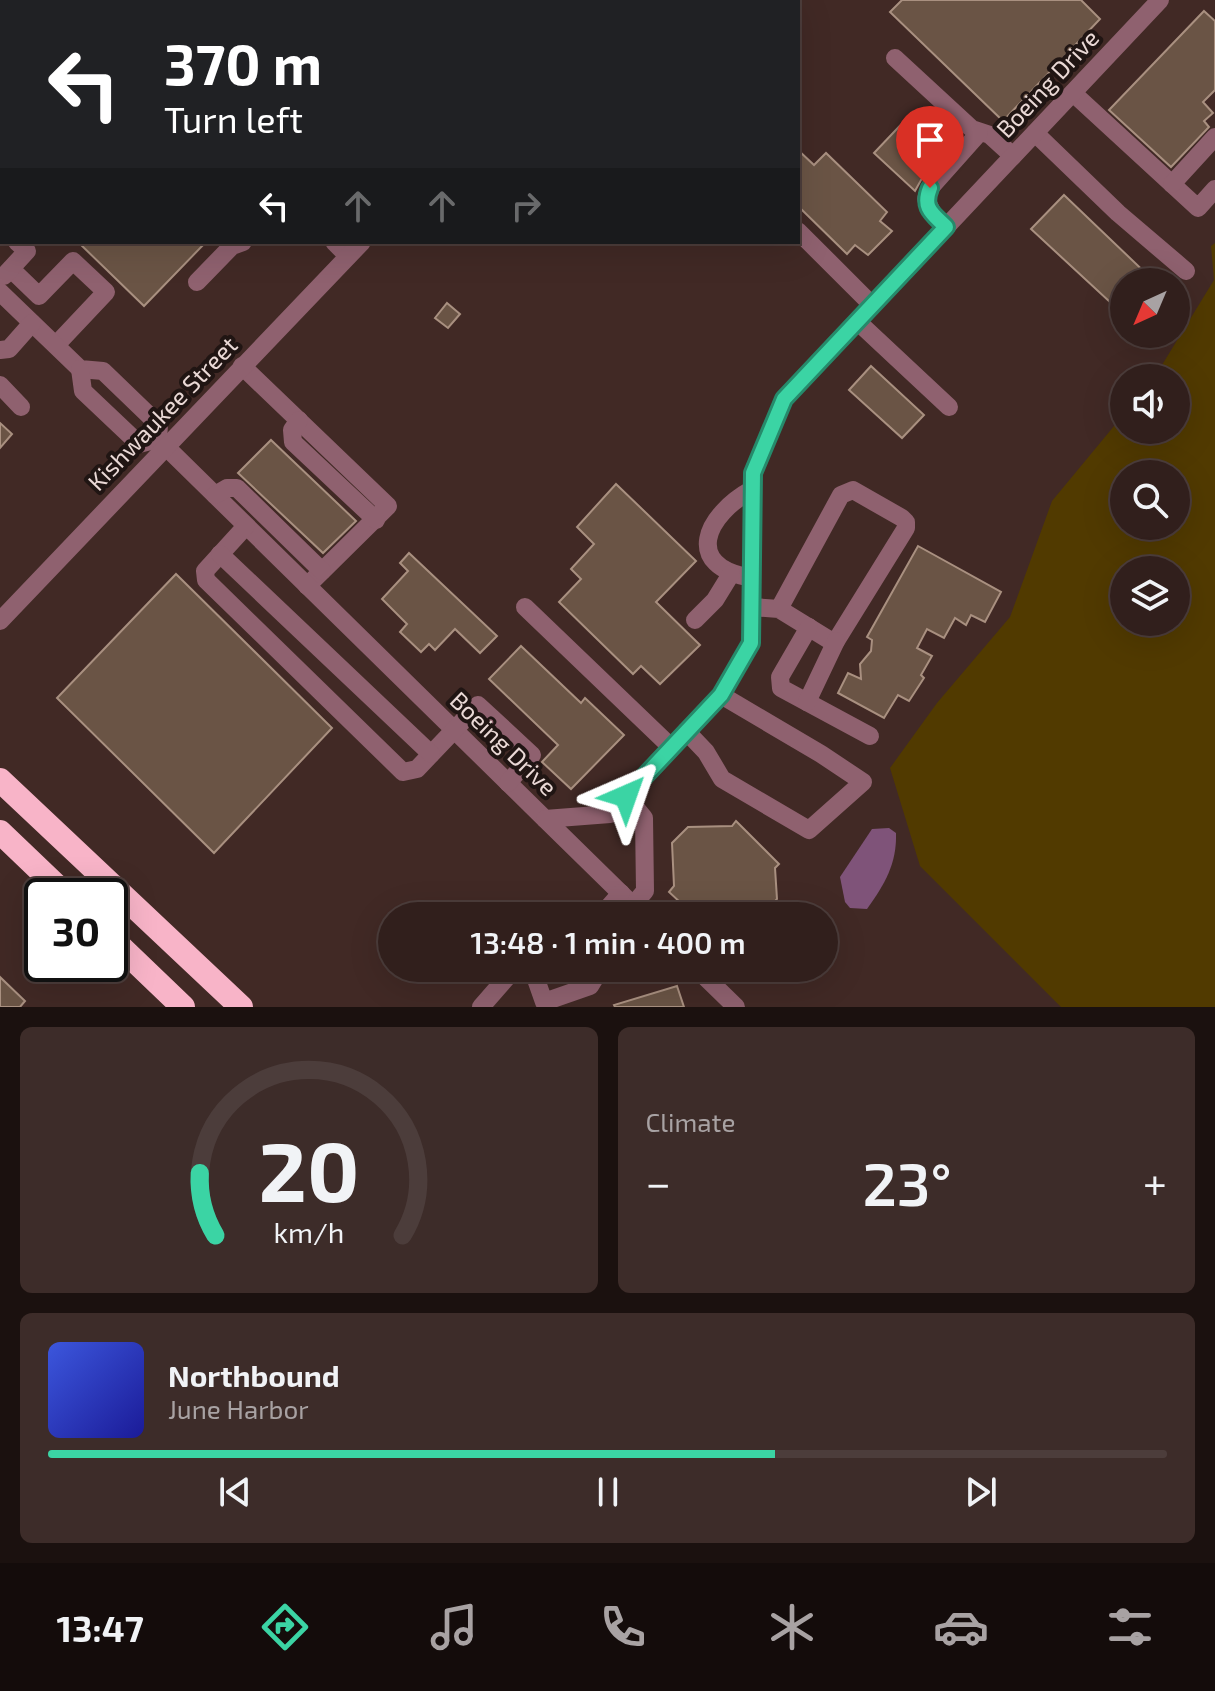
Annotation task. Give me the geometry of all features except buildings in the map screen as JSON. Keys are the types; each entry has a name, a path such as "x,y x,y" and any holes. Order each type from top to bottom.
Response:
{"highway":[{"path":"0,780 241,1007"},
{"path":"0,832 48,878"},
{"path":"128,954 183,1007"}],"street":[{"name":"Boeing Drive","path":"161,443 545,819 610,814 721,695 751,643 753,473 784,399 1160,0"},
{"path":"895,58 979,133 990,135 1013,156"},
{"path":"1073,93 1198,208 1215,189"},
{"path":"946,227 933,214 926,199 930,188 979,133"},
{"path":"1035,133 1118,213 1182,268"},
{"path":"1172,184 1215,137"},
{"path":"800,233 872,305"},
{"path":"19,244 27,251 5,275 39,296 73,261 106,292 56,345"},
{"path":"197,282 238,244"},
{"path":"336,244 348,256"},
{"name":"Kishwaukee Street","path":"0,621 161,443 242,366 360,244"},
{"path":"0,292 80,369 83,391 139,444 161,443 159,425 103,371 80,369"},
{"path":"857,321 949,407"},
{"path":"0,350 9,349 32,323"},
{"path":"242,366 385,509 307,586"},
{"path":"0,385 21,407"},
{"path":"215,495 227,488 237,488 322,571"},
{"path":"752,578 731,574 719,567 709,550 708,534 714,520 735,499 753,489"},
{"path":"779,609 841,495 853,490 906,522 906,528 836,641 807,702"},
{"path":"246,526 205,571 206,580 403,772 417,769 478,705 532,755 508,783"},
{"path":"220,554 431,754"},
{"path":"695,620 715,600 731,574"},
{"path":"525,607 671,747"},
{"path":"752,607 779,609 831,641 836,641"},
{"path":"809,627 779,682 781,688 870,736"},
{"path":"686,731 706,752 722,779 809,830 863,782 721,695"},
{"path":"626,796 644,818 645,891 636,902"},
{"path":"545,819 630,902"},
{"path":"491,1002 502,982"},
{"path":"537,982 544,1002 590,986 592,982"},
{"path":"710,982 736,1007"}],"shaded area":[{"path":"1215,243 1215,1007 1061,1007 920,866 890,768 937,703 1010,617 1052,501 1110,431 1110,444 1190,444 1190,364 1163,364 1172,348 1190,348 1190,319 1214,280 1211,246"},
{"path":"889,828 896,833 896,844 884,882 867,909 850,908 845,902 840,877 872,829"}],"route":[{"path":"626,796 721,695 751,643 753,473 784,399 946,227 928,207 926,199 930,188"}]}
